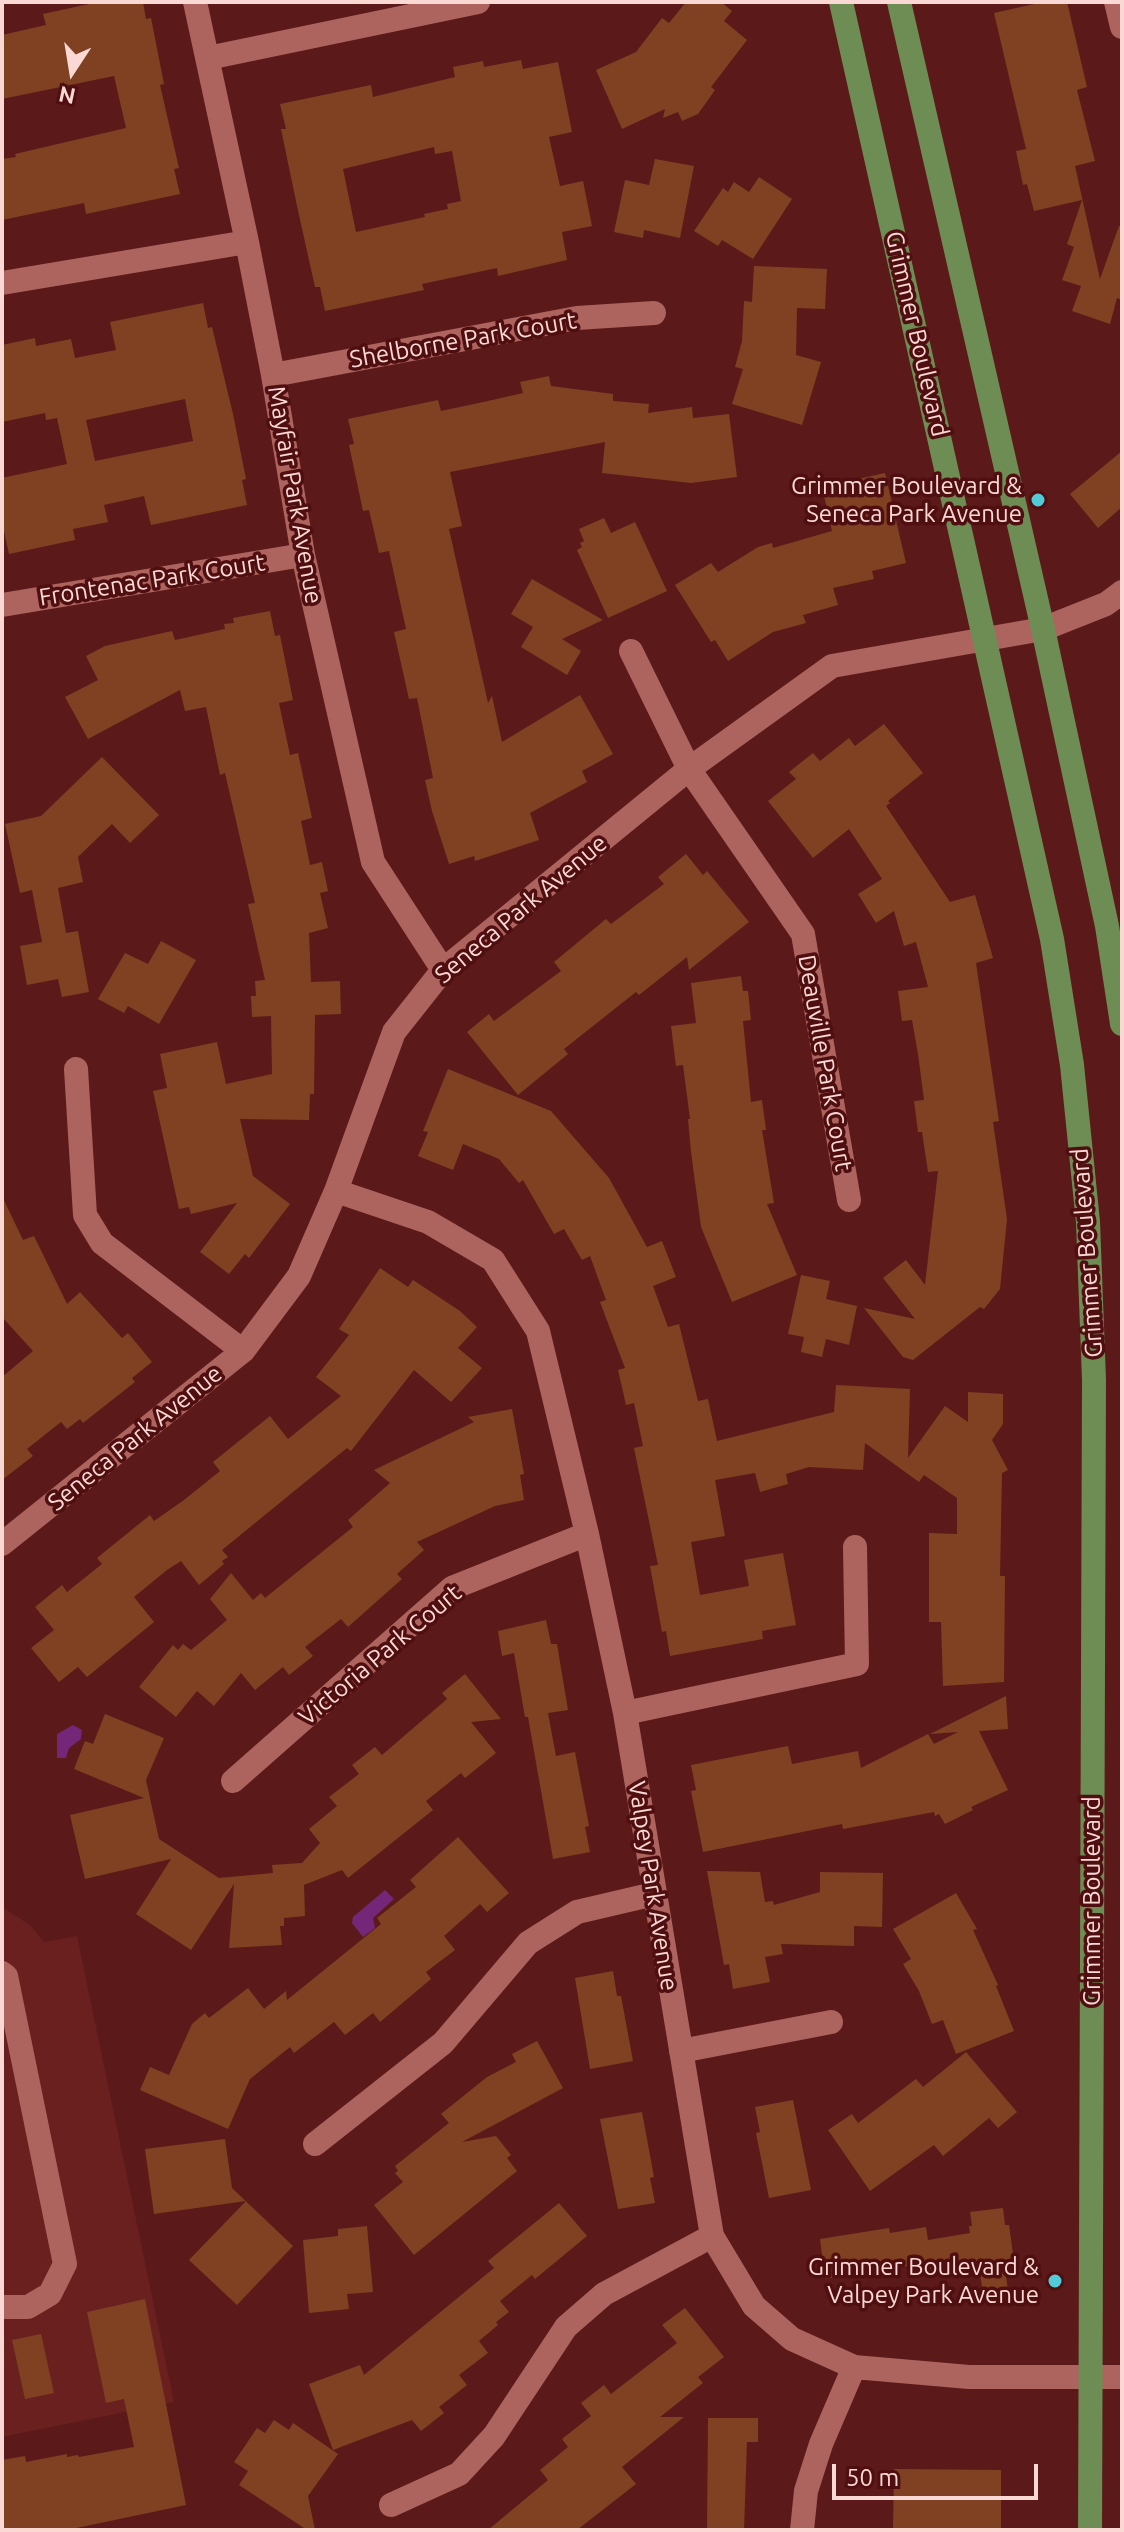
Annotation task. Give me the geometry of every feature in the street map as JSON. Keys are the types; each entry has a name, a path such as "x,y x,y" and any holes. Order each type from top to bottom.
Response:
{"main road":[{"name":"Grimmer Boulevard","path":"841,2 1052,939 1072,1065 1088,1222 1094,1380 1090,2530"},
{"path":"899,2 1043,629 1107,926 1122,1024"}],"street":[{"name":"Mayfair Park Avenue","path":"195,2 273,375 303,555 373,862 443,970"},
{"path":"208,58 478,2"},
{"path":"1116,2 1122,27"},
{"path":"2,283 247,242"},
{"name":"Shelborne Park Court","path":"273,375 577,318 654,313"},
{"name":"Frontenac Park Court","path":"2,605 303,555"},
{"name":"Seneca Park Avenue","path":"2,1544 243,1351 299,1276 336,1191 394,1032 443,970 689,769 832,666 1043,629 1106,604 1122,592"},
{"name":"Deauville Park Court","path":"631,651 689,769 803,934 849,1200"},
{"path":"76,1069 85,1215 102,1243 243,1351"},
{"name":"Valpey Park Avenue","path":"336,1191 428,1222 493,1260 538,1331 587,1534 625,1713 712,2236 754,2306 792,2339 854,2367 969,2377 1122,2377"},
{"name":"Victoria Park Court","path":"233,1781 452,1588 587,1534"},
{"path":"625,1713 857,1664 855,1547"},
{"path":"315,2144 443,2043 528,1943 577,1912 654,1894"},
{"path":"2,1973 6,1976 65,2264 50,2294 28,2307 2,2307"},
{"path":"681,2051 831,2022"},
{"path":"391,2505 459,2474 494,2436 566,2327 604,2294 712,2236"},
{"path":"802,2530 806,2491 821,2444 854,2367"}],"shaded area":[{"path":"73,1725 82,1730 81,1739 69,1748 66,1758 57,1758 57,1734"},
{"path":"385,1890 394,1899 373,1918 375,1928 363,1937 352,1923 353,1917"},
{"path":"2,1907 30,1925 44,1942 77,1936 174,2402 2,2437"}],"building":[{"path":"98,2 143,2 146,19 151,18 164,84 160,85 179,168 174,169 180,194 86,214 84,203 2,220 2,159 126,128 114,76 2,99 2,35 46,25 43,14"},
{"path":"686,2 721,2 732,11 724,21 747,40 711,87 715,90 698,114 682,121 678,112 663,118 665,109 622,129 596,70 636,52 662,18 669,23"},
{"path":"1043,2 1067,2 1087,87 1077,90 1095,161 1075,166 1100,279 1119,226 1122,226 1122,300 1117,298 1110,324 1072,311 1081,286 1062,280 1074,247 1067,244 1082,200 1034,211 1027,184 1023,185 1016,151 1026,149 994,13"},
{"path":"521,60 523,69 558,62 572,132 549,137 560,186 583,181 592,226 562,232 567,260 498,276 497,268 422,284 424,290 325,311 320,287 315,287 297,206 281,129 286,129 280,104 371,85 373,97 455,77 453,67 483,61 484,67","holes":["434,147 435,154 452,151 461,201 447,204 448,209 424,214 425,217 356,232 343,169"]},
{"path":"655,159 694,166 680,238 644,230 643,238 614,232 625,180 649,185"},
{"path":"759,177 792,199 753,259 722,240 718,246 694,231 723,188 728,192 734,182 749,192"},
{"path":"754,266 827,269 825,309 797,308 796,355 821,362 802,425 732,404 743,369 735,367 742,341 744,301 752,302"},
{"path":"203,303 208,328 212,327 233,414 246,479 242,480 247,505 151,525 144,496 104,505 108,522 73,529 75,540 9,554 2,522 2,478 67,464 57,418 46,420 45,413 2,422 2,345 35,338 36,346 71,339 75,358 116,350 110,322","holes":["185,399 193,441 95,461 86,420"]},
{"path":"549,376 551,386 613,394 613,401 649,404 648,413 692,407 693,418 729,414 737,477 691,483 602,473 605,442 450,472 462,526 449,529 488,703 492,696 502,742 580,695 613,754 582,771 587,782 530,813 539,840 475,861 474,856 449,864 425,780 433,778 417,698 409,699 394,632 406,629 389,551 379,553 369,510 363,511 349,445 354,444 348,419 438,400 441,411 488,401 523,393 520,382"},
{"path":"1122,451 1122,507 1098,528 1070,494"},
{"path":"885,473 906,563 872,571 874,579 833,588 838,605 803,615 806,623 773,632 728,661 715,640 711,642 675,585 711,563 718,572 758,547 772,543 773,548 832,531 822,487"},
{"path":"604,518 611,533 635,522 667,591 608,618 577,550 584,541 579,529"},
{"path":"532,579 603,620 562,639 581,651 567,675 521,647 533,627 511,614"},
{"path":"270,611 275,636 280,635 293,700 279,703 290,755 298,753 312,818 301,821 310,865 322,862 328,891 320,893 328,928 309,933 311,982 340,981 341,1014 315,1015 314,1094 310,1094 309,1120 240,1119 253,1176 290,1204 249,1258 245,1254 229,1274 200,1252 237,1203 191,1214 189,1207 179,1209 153,1091 167,1088 160,1054 217,1042 226,1084 272,1074 271,1016 252,1017 251,996 256,996 255,981 265,980 248,904 255,903 225,773 220,775 206,707 185,711 180,690 88,739 65,697 98,680 86,656 105,646 172,631 175,640 225,629 224,624 234,623 233,618"},
{"path":"884,724 923,773 888,801 890,803 886,806 950,902 975,895 993,958 976,963 999,1121 993,1122 1007,1219 1000,1289 984,1309 980,1307 913,1360 903,1357 864,1308 915,1319 883,1278 906,1260 925,1285 938,1171 928,1172 922,1132 918,1132 914,1101 924,1100 918,1054 912,1020 902,1021 898,991 928,987 916,942 904,946 894,911 876,923 858,894 882,879 849,829 813,858 768,801 796,779 789,772 813,753 820,761 849,738 855,746"},
{"path":"102,757 159,815 130,843 112,824 78,857 83,882 58,888 66,933 78,931 89,992 62,997 58,979 27,985 20,946 42,942 32,890 20,893 5,824 41,816"},
{"path":"686,854 703,875 707,871 749,922 689,970 687,957 639,995 636,992 564,1049 568,1054 518,1095 467,1032 489,1014 494,1021 561,971 554,962 606,919 611,924 664,884 658,877"},
{"path":"161,941 196,960 159,1024 128,1006 124,1013 98,999 125,953 148,964"},
{"path":"741,976 743,991 748,991 751,1020 743,1021 751,1102 762,1100 766,1130 762,1130 774,1203 767,1204 797,1275 732,1302 701,1227 683,1065 676,1066 671,1026 696,1023 691,983"},
{"path":"448,1069 551,1111 609,1178 647,1247 662,1241 676,1277 653,1286 668,1327 679,1324 698,1401 708,1399 717,1441 834,1412 836,1385 910,1389 908,1458 945,1406 968,1422 968,1392 1003,1394 1003,1424 992,1440 1008,1470 1002,1473 1000,1576 1005,1576 1004,1682 943,1686 941,1622 929,1622 929,1533 957,1534 957,1498 924,1475 919,1482 865,1443 863,1470 809,1467 786,1474 788,1484 760,1492 755,1473 715,1480 725,1536 691,1542 700,1595 749,1586 744,1560 783,1553 796,1625 762,1631 763,1639 670,1656 666,1631 662,1632 650,1566 658,1565 634,1448 643,1446 634,1403 626,1405 618,1370 625,1368 600,1302 606,1300 590,1256 582,1260 564,1229 554,1234 523,1180 519,1183 499,1159 463,1144 453,1170 418,1156 428,1132 423,1131"},
{"path":"2,1196 23,1240 34,1236 67,1304 80,1292 122,1338 128,1333 152,1362 132,1378 135,1382 83,1423 80,1419 67,1429 61,1422 27,1449 33,1456 2,1480 2,1377 33,1351 2,1317"},
{"path":"380,1268 408,1287 413,1280 460,1311 477,1327 458,1348 482,1368 451,1402 414,1370 351,1451 347,1448 222,1550 228,1557 222,1561 224,1564 199,1585 181,1561 167,1570 134,1597 154,1622 87,1677 78,1667 59,1682 31,1648 54,1630 35,1607 62,1585 67,1592 102,1564 97,1558 150,1515 154,1521 220,1471 213,1462 270,1416 288,1439 341,1396 316,1377 349,1335 339,1329"},
{"path":"801,1275 830,1281 826,1299 857,1306 849,1345 826,1339 822,1357 801,1352 804,1337 788,1334"},
{"path":"512,1409 524,1474 520,1475 524,1500 495,1506 417,1542 424,1550 397,1574 402,1579 348,1627 341,1619 305,1647 313,1656 289,1675 283,1667 255,1690 241,1673 214,1706 197,1691 176,1717 139,1687 173,1645 178,1650 183,1644 191,1650 227,1620 210,1599 231,1573 253,1600 261,1593 265,1598 353,1527 348,1520 390,1483 374,1470 474,1422 468,1417"},
{"path":"546,1620 551,1644 557,1644 568,1710 548,1713 556,1756 575,1752 589,1826 585,1827 590,1852 553,1859 514,1653 502,1656 498,1631"},
{"path":"465,1674 501,1719 471,1722 496,1753 465,1778 461,1773 426,1801 433,1810 348,1878 342,1870 304,1885 305,1916 284,1918 284,1926 280,1926 282,1945 229,1948 234,1884 191,1950 136,1914 171,1859 85,1879 70,1815 144,1798 74,1769 85,1741 93,1744 105,1714 164,1738 146,1780 159,1839 219,1878 273,1873 272,1865 302,1863 320,1843 309,1829 337,1806 329,1797 359,1774 352,1765 375,1747 382,1755 447,1699 442,1693"},
{"path":"1006,1696 1008,1729 979,1731 1008,1790 971,1807 973,1810 945,1824 934,1812 843,1829 842,1824 703,1852 691,1791 696,1790 691,1765 788,1746 792,1764 858,1751 861,1768 928,1734 934,1744 958,1732 930,1734"},
{"path":"458,1837 509,1893 487,1912 480,1904 444,1936 455,1950 426,1972 431,1979 380,2022 373,2013 345,2035 334,2022 294,2053 290,2047 250,2079 228,2129 140,2090 150,2067 169,2075 192,2024 205,2013 209,2018 248,1988 264,2009 286,1991 287,2000 381,1924 377,1918 416,1887 410,1880"},
{"path":"707,1871 760,1872 765,1902 773,1901 774,1905 820,1892 820,1872 883,1873 882,1927 854,1926 854,1946 781,1944 783,1954 765,1957 770,1982 733,1989 729,1964 724,1965"},
{"path":"956,1893 977,1929 973,1930 998,1985 1014,2031 956,2054 943,2020 932,2024 919,1991 903,1964 911,1959 893,1929"},
{"path":"613,1971 633,2061 590,2069 575,1978"},
{"path":"537,2041 563,2088 462,2142 496,2136 511,2155 507,2158 517,2171 414,2255 374,2205 403,2182 395,2173 398,2171 395,2166 449,2123 441,2114 487,2077 516,2062 512,2054"},
{"path":"966,2052 1017,2112 998,2128 989,2118 943,2156 934,2145 870,2191 828,2130 852,2114 858,2123 916,2079 923,2087"},
{"path":"793,2100 811,2190 769,2198 756,2133 760,2132 755,2107"},
{"path":"642,2112 654,2177 650,2178 655,2203 618,2209 600,2119"},
{"path":"225,2139 232,2188 246,2201 154,2214 145,2149"},
{"path":"246,2201 293,2246 237,2305 189,2260"},
{"path":"559,2203 587,2236 535,2279 532,2275 500,2301 509,2312 479,2341 488,2353 459,2375 467,2385 439,2407 444,2413 421,2431 412,2420 333,2450 309,2384 360,2365 364,2375 494,2268 488,2261"},
{"path":"1003,2208 1005,2225 1009,2225 1014,2261 1004,2263 1008,2290 983,2294 979,2266 909,2276 907,2266 825,2279 820,2239 889,2228 890,2233 926,2227 928,2240 970,2233 970,2212"},
{"path":"367,2226 373,2292 347,2294 349,2309 309,2313 303,2240 338,2236 338,2229"},
{"path":"145,2299 186,2505 67,2530 2,2530 2,2460 25,2456 26,2462 67,2454 67,2457 79,2457 134,2447 124,2399 106,2403 87,2312"},
{"path":"685,2308 724,2357 698,2377 703,2383 660,2417 684,2417 622,2467 636,2484 577,2530 488,2530 548,2480 540,2470 568,2447 562,2439 591,2416 581,2403 604,2385 611,2394 677,2343 662,2325"},
{"path":"41,2334 54,2393 25,2399 12,2340"},
{"path":"708,2418 758,2418 758,2442 747,2442 744,2530 707,2530"},
{"path":"274,2420 289,2430 293,2423 338,2454 308,2496 315,2530 307,2530 239,2485 248,2471 234,2462 257,2428 265,2433"},
{"path":"894,2469 1001,2470 1001,2530 893,2530"}],"place":[{"name":"Grimmer Boulevard & Seneca Park Avenue","path":"1038,500"},
{"name":"Grimmer Boulevard & Valpey Park Avenue","path":"1055,2281"}]}
